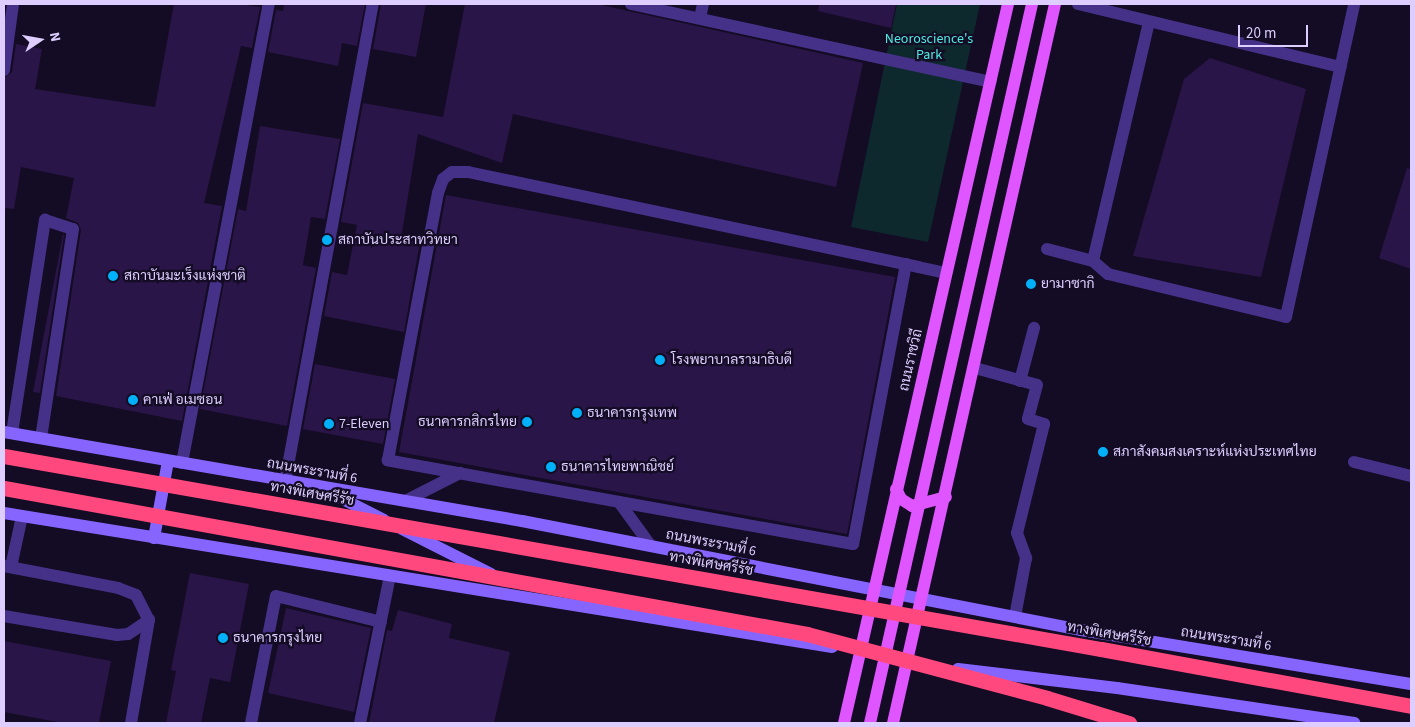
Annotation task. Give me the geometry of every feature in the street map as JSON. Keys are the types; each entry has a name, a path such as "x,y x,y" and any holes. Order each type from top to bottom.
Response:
{"highway":[{"name":"ทางพิเศษศรีรัช","path":"4,456 1411,706"},
{"path":"4,488 807,634 959,673 1130,723"}],"main road":[{"name":"ถนนราชวิถี","path":"844,723 1008,4"},
{"path":"870,723 1032,4"},
{"path":"893,723 946,497 1055,4"},
{"name":"ถนนพระรามที่ 6","path":"8,433 285,482 405,501 651,546 1015,617 1411,684"},
{"path":"154,538 168,461"},
{"path":"321,488 545,600"},
{"path":"896,489 901,499 912,506 946,497"},
{"path":"4,513 545,600 860,652 908,662 1117,688 1354,723"}],"lane":[{"path":"4,70 6,30 13,4"},
{"path":"182,463 269,4"},
{"path":"285,482 373,4"},
{"path":"631,4 991,82"},
{"path":"700,18 703,4"},
{"path":"1078,4 1341,67"},
{"path":"1047,249 1093,261 1108,274 1286,317 1354,4"},
{"path":"1093,261 1149,22"},
{"path":"906,264 853,544 388,460 438,193 444,179 452,172 468,172 906,264 946,273"},
{"path":"8,433 45,220 73,229 41,438"},
{"path":"1020,381 1034,328"},
{"path":"975,368 1037,385 1028,419 1044,424 1017,533 1026,558 1015,617"},
{"path":"1354,462 1411,476"},
{"path":"405,501 460,473"},
{"path":"619,502 651,546"},
{"path":"22,516 8,566 118,588 136,595 149,620 131,723"},
{"path":"360,723 390,576"},
{"path":"251,723 276,596 381,622"},
{"path":"4,616 117,635 128,634 149,620"}],"green space":[{"name":"Neoroscience's Park","path":"897,4 980,4 928,242 851,227"}],"building":[{"name":"สถาบันมะเร็งแห่งชาติ","path":"174,4 239,4 260,7 252,48 241,46 204,203 222,206 182,421 56,396 81,230 78,223 66,218 74,178 21,167 14,209 4,208 4,78 12,72 16,44 42,49 35,89 155,107"},
{"path":"284,4 365,4 357,46 342,43 338,66 268,52 276,10 283,11"},
{"path":"381,4 426,4 416,57 373,49"},
{"path":"465,4 597,4 863,63 836,187 513,114 502,163 418,134 401,239 420,242 404,332 324,316 332,272 347,275 357,225 341,222 363,103 443,117"},
{"path":"819,4 896,4 891,28 818,11"},
{"path":"1210,58 1306,89 1261,277 1133,256 1184,79"},
{"path":"260,126 340,139 325,219 311,217 303,265 316,268 287,426 200,409 238,209 246,211"},
{"path":"1407,168 1411,169 1411,269 1379,258"},
{"name":"โรงพยาบาลรามาธิบดี","path":"446,195 895,277 847,534 399,452"},
{"path":"63,234 40,393 33,392"},
{"path":"315,364 395,379 383,444 303,429"},
{"path":"190,573 249,584 230,682 210,678 201,723 166,723 176,671 171,670"},
{"path":"286,608 371,628 354,712 268,693"},
{"path":"398,610 452,624 449,638 510,652 494,723 369,723 387,630 392,631"},
{"path":"4,641 111,661 99,723 63,723 4,712"}],"place":[{"name":"สถาบันประสาทวิทยา","path":"327,240"},
{"name":"สถาบันมะเร็งแห่งชาติ","path":"113,276"},
{"name":"ยามาซากิ","path":"1031,284"},
{"name":"โรงพยาบาลรามาธิบดี","path":"660,360"},
{"name":"คาเฟ่ อเมซอน","path":"133,400"},
{"name":"ธนาคารกรุงเทพ","path":"577,413"},
{"name":"ธนาคารกสิกรไทย","path":"527,422"},
{"name":"7-Eleven","path":"329,424"},
{"name":"สภาสังคมสงเคราะห์แห่งประเทศไทย","path":"1103,452"},
{"name":"ธนาคารไทยพาณิชย์","path":"551,467"},
{"name":"ธนาคารกรุงไทย","path":"223,638"}]}
